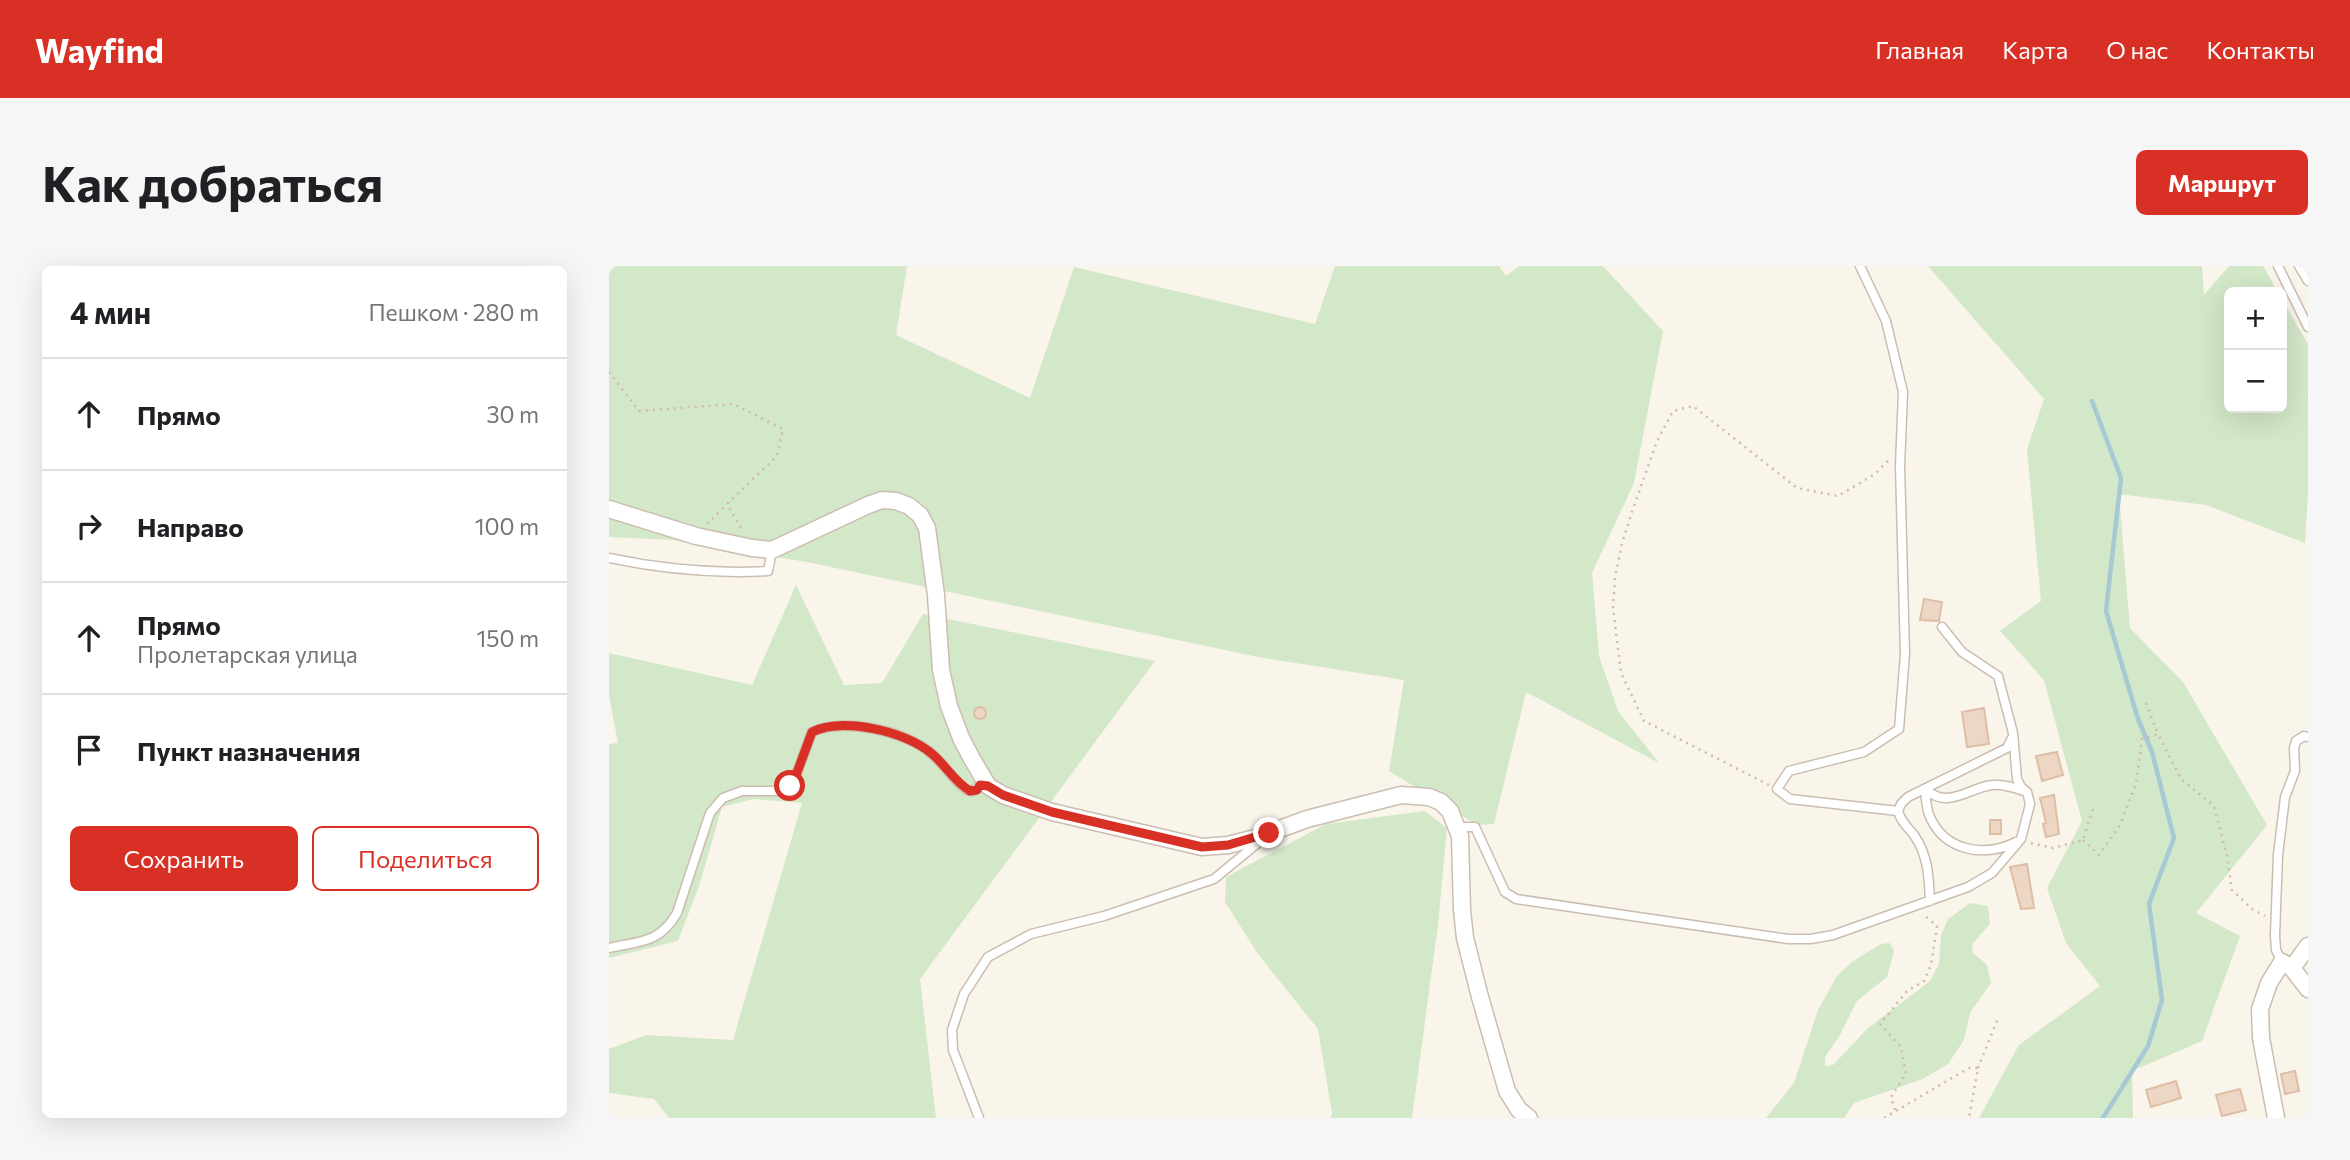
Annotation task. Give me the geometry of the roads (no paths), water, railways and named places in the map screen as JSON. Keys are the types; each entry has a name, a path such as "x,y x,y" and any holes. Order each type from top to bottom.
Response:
{"street":[{"path":"609,509 696,536 772,550 882,500 902,504 920,516 927,528 936,595 941,670 949,706 961,738 988,786 1003,795 1052,812 1202,847 1228,845 1307,819 1401,795 1416,794 1441,802 1450,811 1460,836 1460,888 1465,938 1507,1091 1519,1111 1529,1118"},
{"path":"2276,1118 2259,1023 2262,997 2287,965 2308,946"},
{"path":"2287,965 2308,989"}],"lane":[{"path":"1860,266 1886,321 1903,392 1900,447 1905,654 1899,729 1864,752 1789,771 1777,789 1790,799 1898,811"},
{"path":"2278,266 2308,327"},
{"path":"2299,266 2308,281"},
{"path":"609,558 642,565 768,571 772,550"},
{"path":"1460,836 1465,827 1475,827 1505,892 1516,900 1788,939 1833,936 1968,887 1992,873 2021,839 2030,804 2027,792 2017,779 2013,733 1998,676 1962,652 1943,627"},
{"path":"609,948 655,937 669,927 677,913 710,813 723,798 742,791 780,791 790,786 812,732 819,729 857,725 910,740 932,753 967,790 973,792 980,785 988,786"},
{"path":"1930,901 1929,873 1923,850 1912,832 1901,822 1898,811 1901,804 1908,797 2007,748 2013,733"},
{"path":"2287,965 2276,950 2278,855 2285,797 2295,771 2294,748 2296,741 2304,736 2308,737"},
{"path":"1925,789 1933,796 1944,798 1994,784 2027,792"},
{"path":"1925,789 1929,814 1938,831 1953,843 1970,851 1986,851 2005,848 2021,839"},
{"path":"979,1118 953,1050 952,1030 964,994 988,957 1031,934 1104,916 1214,879 1269,833"}],"waterway":[{"path":"2092,401 2121,478 2106,611 2138,719 2152,752 2174,838 2149,904 2162,1000 2148,1046 2103,1118"}]}
